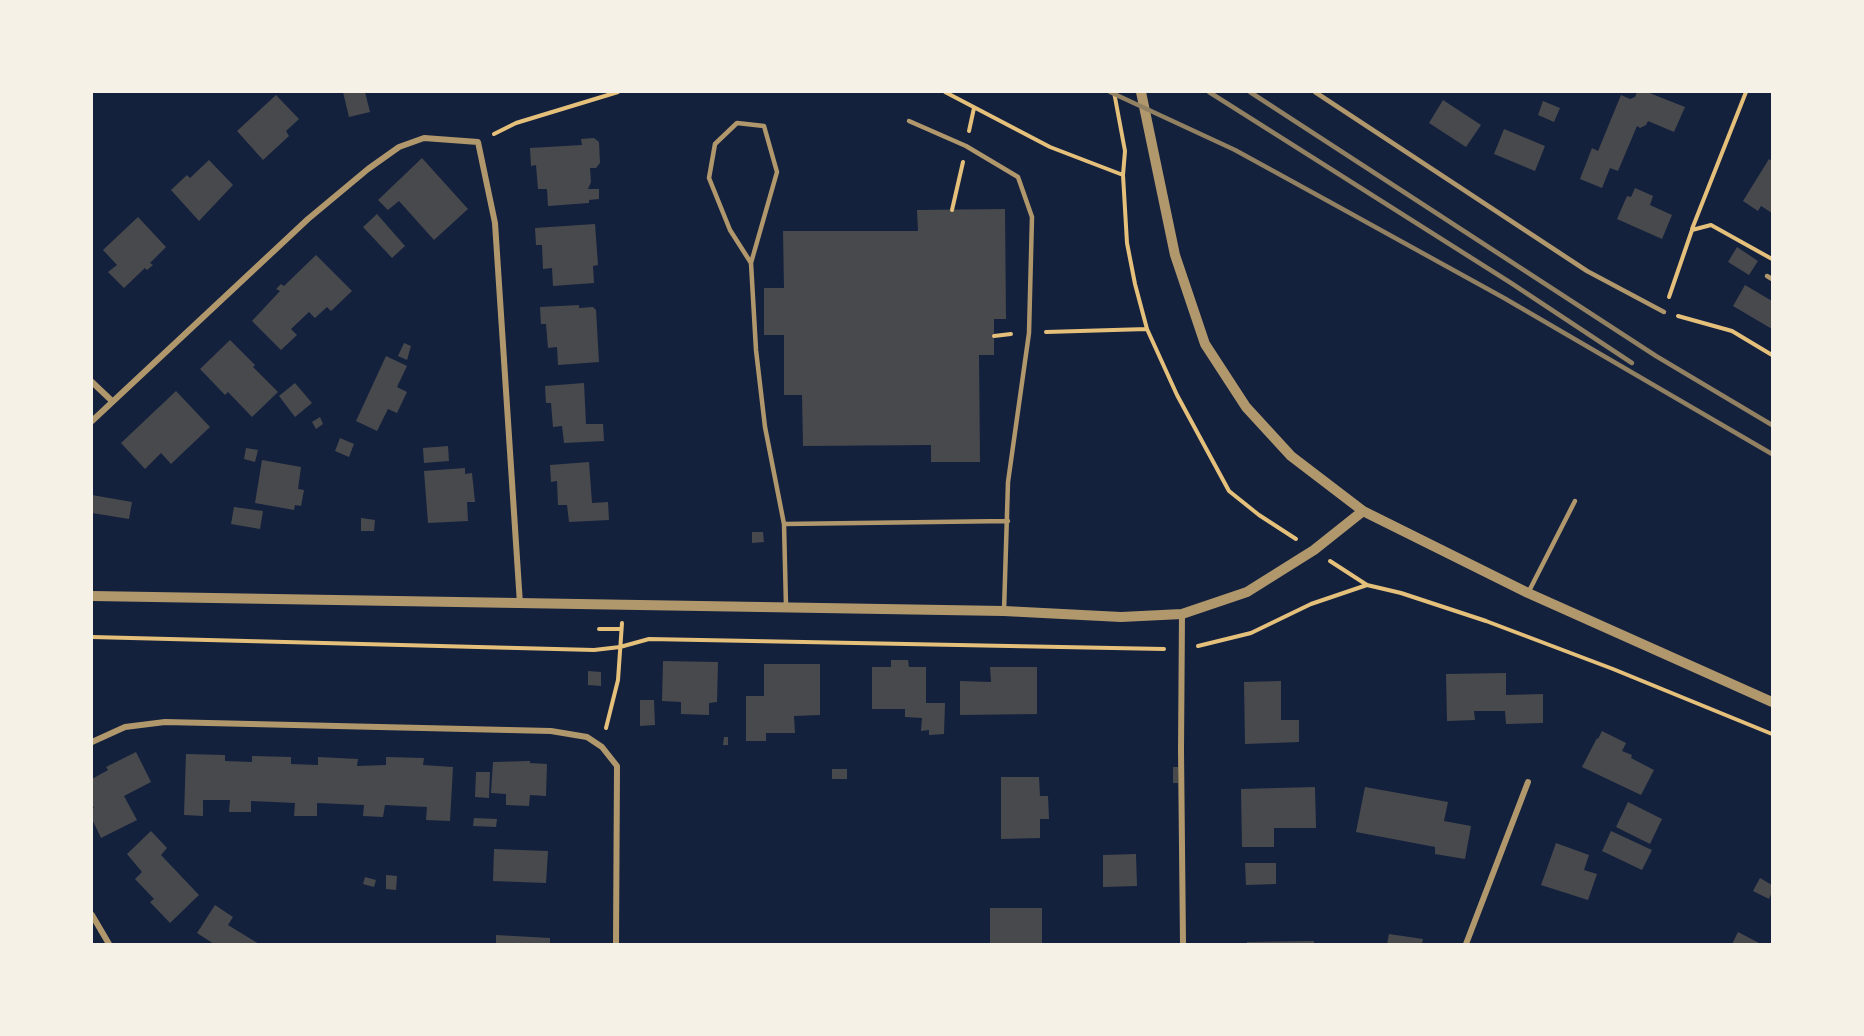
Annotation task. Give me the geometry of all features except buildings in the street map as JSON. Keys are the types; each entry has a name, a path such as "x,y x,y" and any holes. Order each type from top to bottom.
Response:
{"street":[{"path":"1141,92 1174,255 1205,344 1246,407 1291,456 1363,511 1528,593 1773,702"},
{"path":"92,421 308,219 368,169 399,147 424,138 478,142 495,223 520,604"},
{"path":"92,382 112,401"},
{"path":"92,596 1004,611 1121,617 1182,614 1247,592 1314,550 1363,511"},
{"path":"1182,614 1183,945"},
{"path":"92,742 125,727 165,722 551,731 587,737 602,747 617,766 616,945"},
{"path":"1466,945 1528,782"},
{"path":"92,915 109,945"}],"lane":[{"path":"1316,92 1587,271 1664,312"},
{"path":"909,121 966,146 1018,177 1032,217 1029,333 1008,482 1004,611"},
{"path":"751,263 730,230 709,178 715,144 736,123 764,126 777,172 751,263 756,350 765,427 784,524 786,608"},
{"path":"1528,593 1575,501"},
{"path":"784,524 1008,520"}],"path":[{"path":"478,142 516,123 618,92"},
{"path":"945,92 1050,147 1123,175"},
{"path":"1114,92 1125,151 1123,175 1127,243 1147,329 1177,395 1229,491 1259,515 1367,585 1401,593 1486,621 1613,669 1773,734"},
{"path":"1746,92 1692,230 1664,312 1732,331 1773,355"},
{"path":"1692,230 1711,225 1773,260"},
{"path":"994,336 1147,329"},
{"path":"92,637 594,651 650,639 1182,650 1251,633 1311,604 1367,585"},
{"path":"602,747 618,680 623,605"},
{"path":"599,629 621,629"}],"railway":[{"path":"1110,92 1235,150 1504,298 1772,454"},
{"path":"1209,92 1511,283 1632,363"},
{"path":"1250,92 1656,356 1772,425"}]}
